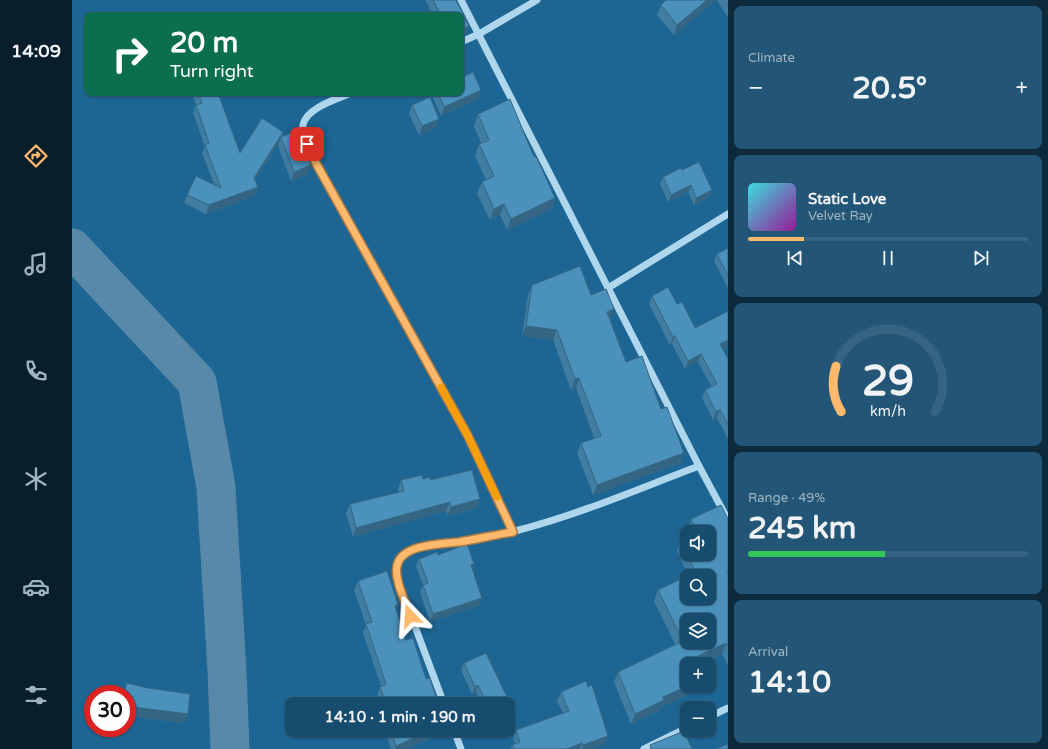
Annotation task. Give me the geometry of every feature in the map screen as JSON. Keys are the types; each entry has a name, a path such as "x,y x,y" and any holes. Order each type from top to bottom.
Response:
{"street":[{"path":"461,0 728,520"},
{"path":"464,41 479,34 536,0"},
{"path":"344,96 319,106 308,116 303,125 304,135 310,152 468,436 513,532"},
{"path":"608,288 728,214"},
{"path":"441,697 398,581 396,567 402,556 411,550 425,546 459,542 513,532 553,521 699,466"},
{"path":"716,714 728,708"},
{"path":"644,749 680,731"},
{"path":"457,737 461,749"}],"building":[{"path":"433,0 456,0 462,12 439,12"},
{"path":"666,0 707,0 677,25 661,5"},
{"path":"464,16 469,26 464,28"},
{"path":"473,72 481,90 444,107 439,96 464,96 464,76"},
{"path":"199,96 219,96 240,153 262,118 283,132 254,178 258,187 209,205 187,195 196,176 221,188 205,145 209,143 196,105 202,103"},
{"path":"430,97 439,119 422,126 412,105"},
{"path":"510,99 534,157 536,156 555,198 511,219 504,204 494,209 482,182 494,176 479,144 489,140 478,114"},
{"path":"298,130 311,165 294,172 281,137"},
{"path":"699,162 712,190 696,198 691,185 671,195 663,177 681,168 682,170"},
{"path":"728,248 728,276 717,254"},
{"path":"580,266 591,295 606,289 614,309 607,312 626,362 642,356 661,409 667,407 684,453 597,485 581,443 601,436 579,378 575,379 557,330 526,326 532,285"},
{"path":"668,287 677,304 682,302 695,328 728,311 728,340 720,344 728,359 728,425 720,409 716,412 705,390 717,384 701,354 688,361 675,336 673,337 652,296"},
{"path":"472,470 480,499 451,507 450,502 356,528 350,504 404,491 401,480 422,475 423,479 430,477 430,480"},
{"path":"721,505 728,519 728,647 726,643 716,648 716,613 680,613 680,635 658,590 679,580 678,578 680,577 680,605 716,605 716,569 694,569 690,561 716,561 716,525 694,525 691,519"},
{"path":"467,544 474,564 471,565 482,598 433,614 423,585 428,583 419,559 437,552 438,555"},
{"path":"387,571 398,604 395,606 406,640 413,638 426,679 430,678 436,697 384,697 380,687 386,684 366,624 372,622 358,581"},
{"path":"680,642 680,649 713,649 696,657 680,657 680,690 663,697 664,700 635,714 618,672"},
{"path":"486,653 507,697 484,697 478,685 475,687 464,663"},
{"path":"586,681 588,687 592,685 608,736 567,749 514,749 512,745 520,742 516,730 569,711 561,692"},
{"path":"136,685 190,694 188,714 136,708"},
{"path":"680,733 680,737 687,737 692,749 651,749 650,745"},
{"path":"393,737 416,737 396,746"},
{"path":"728,744 728,749 715,749"}],"waterway":[{"path":"72,248 197,382 216,487 230,749"}],"slow traffic":[{"path":"441,387 468,436 497,497"}],"route":[{"path":"307,144 317,165 468,436 513,532 459,542 425,546 411,550 402,556 396,567 398,581 410,616"}]}
